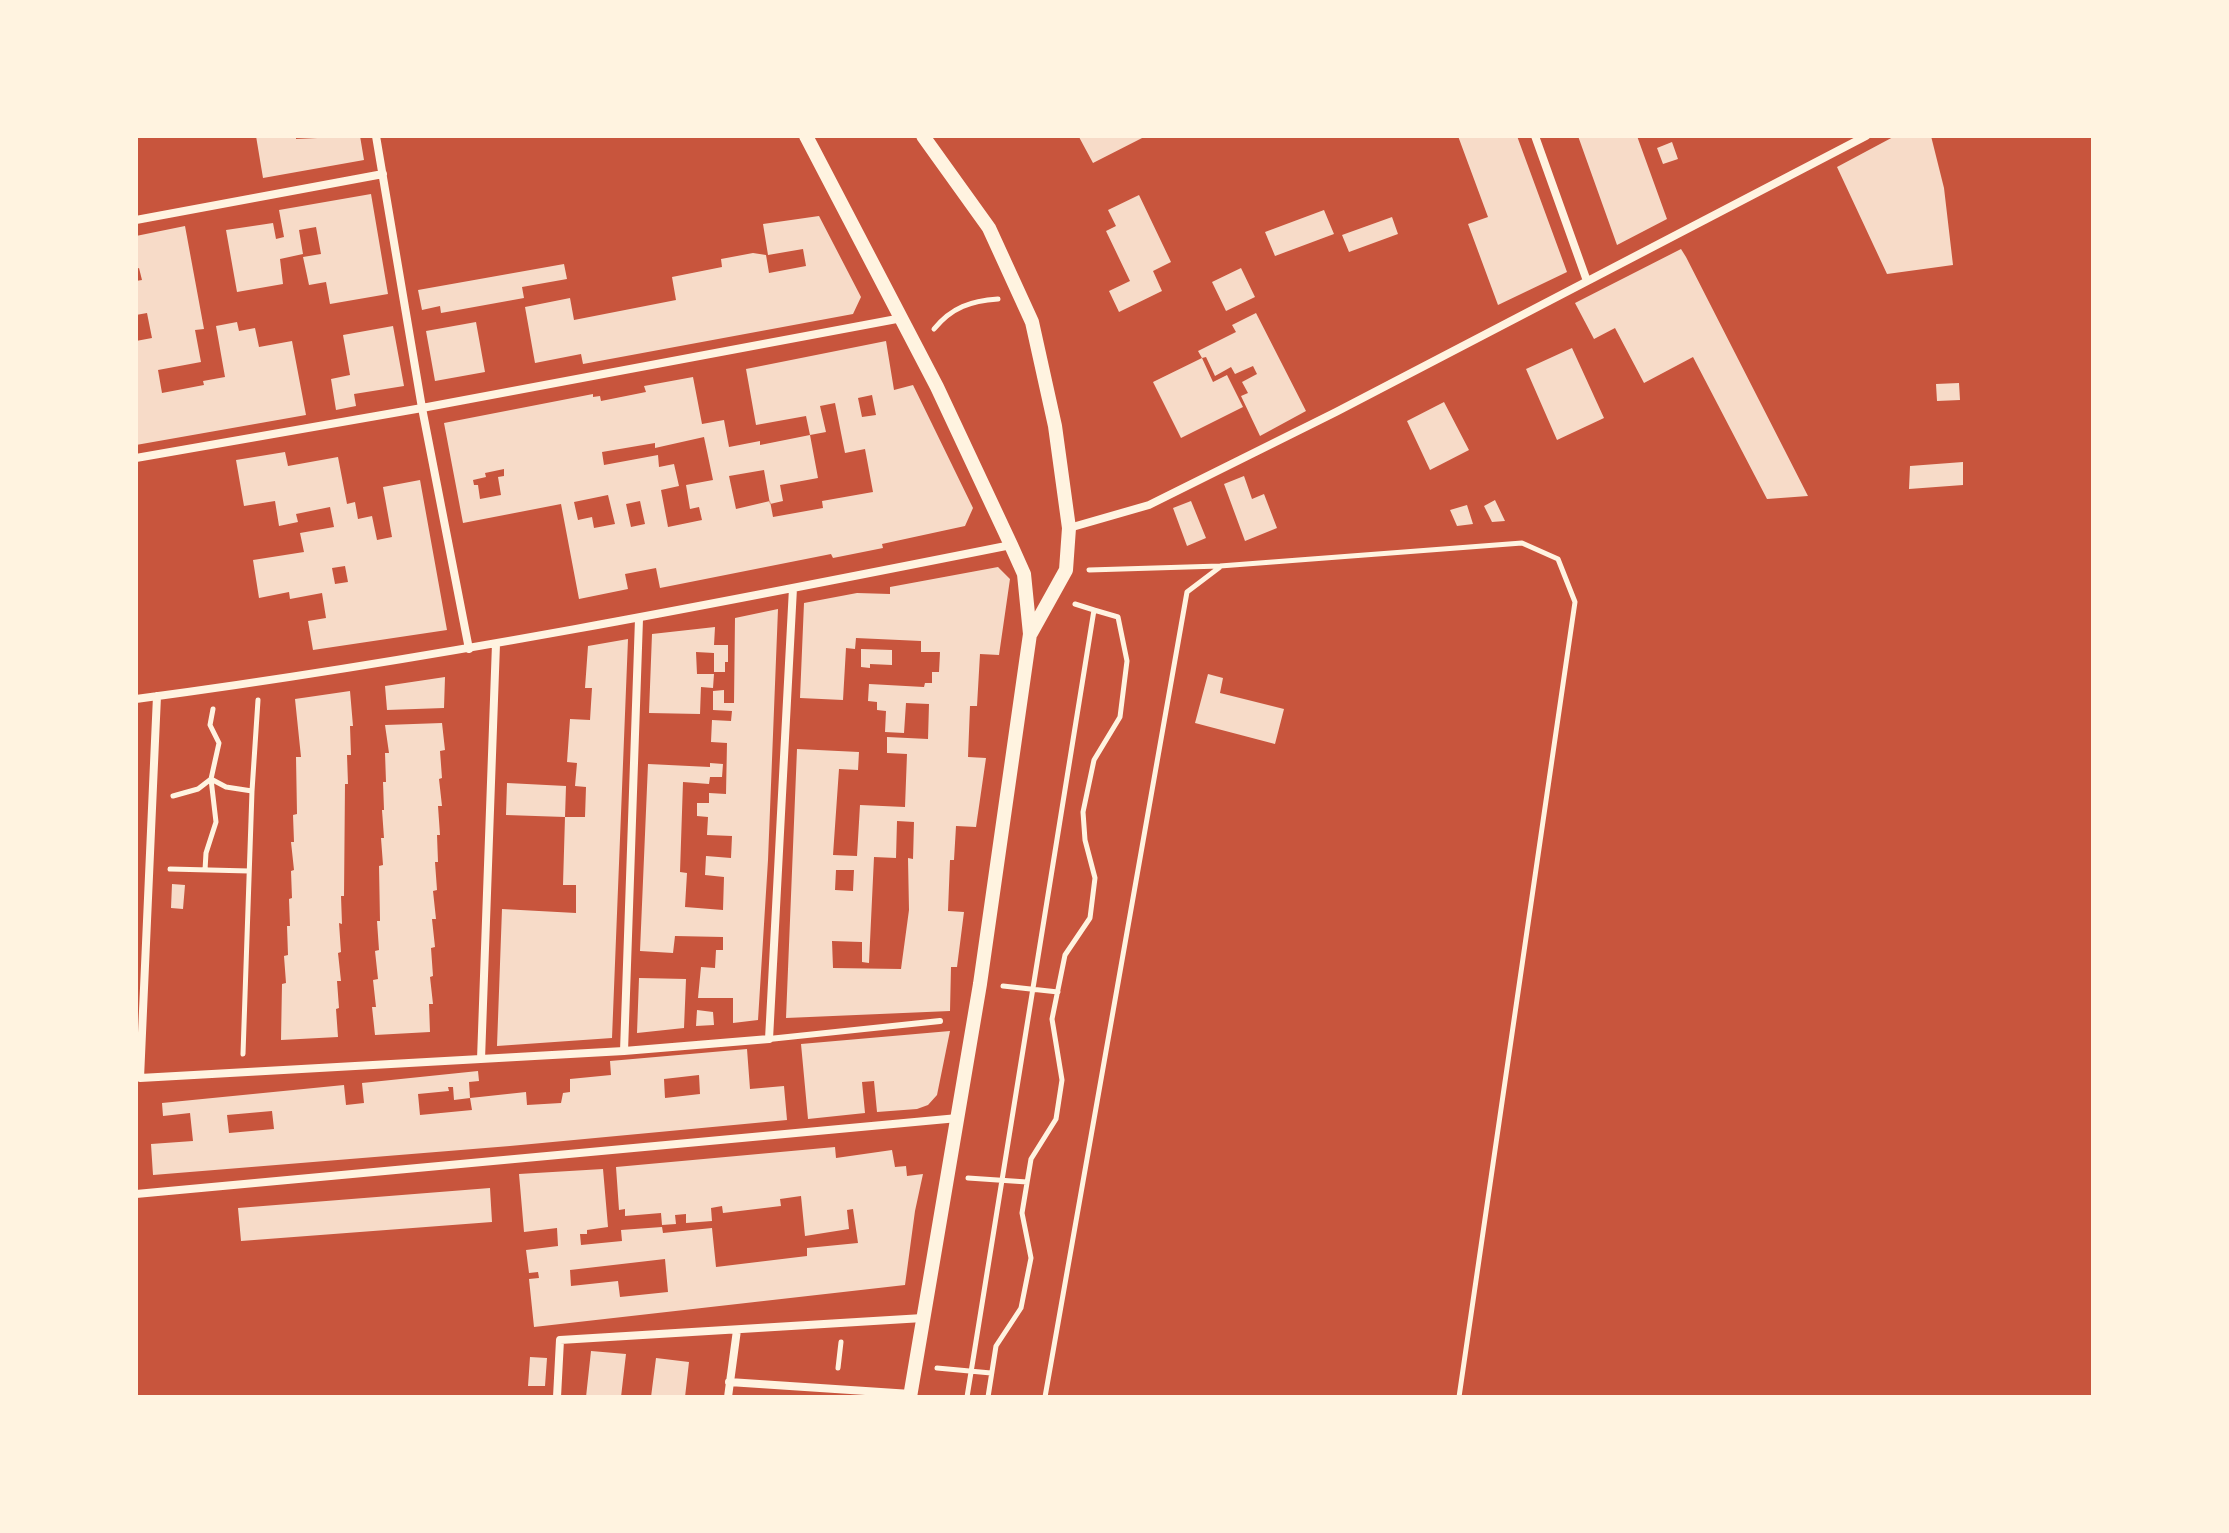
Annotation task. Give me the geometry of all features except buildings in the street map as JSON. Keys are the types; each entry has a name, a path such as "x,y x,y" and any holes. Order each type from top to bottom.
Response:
{"street":[{"path":"376,136 422,408 469,649"},
{"path":"729,1382 911,1396 980,984 1030,634 1024,574 1011,545 902,318 806,136"},
{"path":"923,136 989,228 1032,322 1052,411 1069,528 1066,570 1030,634"},
{"path":"1535,136 1587,281"},
{"path":"1069,528 1149,505 1336,412 1866,136"},
{"path":"136,220 383,174"},
{"path":"136,458 902,318"},
{"path":"136,699 259,683 469,649 639,619 1011,545"},
{"path":"157,696 138,1079 624,1051 769,1039 793,588"},
{"path":"624,1051 639,619"},
{"path":"481,1059 496,644"},
{"path":"136,1194 959,1118"},
{"path":"557,1397 560,1340 923,1318"},
{"path":"728,1397 737,1330"}],"lane":[{"path":"769,1039 940,1021"}],"path":[{"path":"919,352 948,313 978,300 1001,298 1017,291"},
{"path":"1066,570 1220,566 1522,543 1558,559 1575,602 1459,1397"},
{"path":"1045,1397 1187,592 1220,566"},
{"path":"988,1397 996,1346 1021,1308 1031,1258 1022,1213 1031,1159 1056,1119 1062,1080 1052,1019 1065,955 1090,918 1095,878 1085,840 1083,812 1094,760 1120,717 1127,661 1118,617 1051,596"},
{"path":"967,1397 1094,610"},
{"path":"242,1071 259,683"},
{"path":"205,870 206,853 216,822 211,779 219,743 210,725 217,688"},
{"path":"211,779 226,787 252,791"},
{"path":"152,797 181,796 211,779"},
{"path":"149,869 249,871"},
{"path":"980,984 1058,992"},
{"path":"948,1176 1027,1182"},
{"path":"836,1389 843,1323"},
{"path":"915,1366 991,1373"}]}
